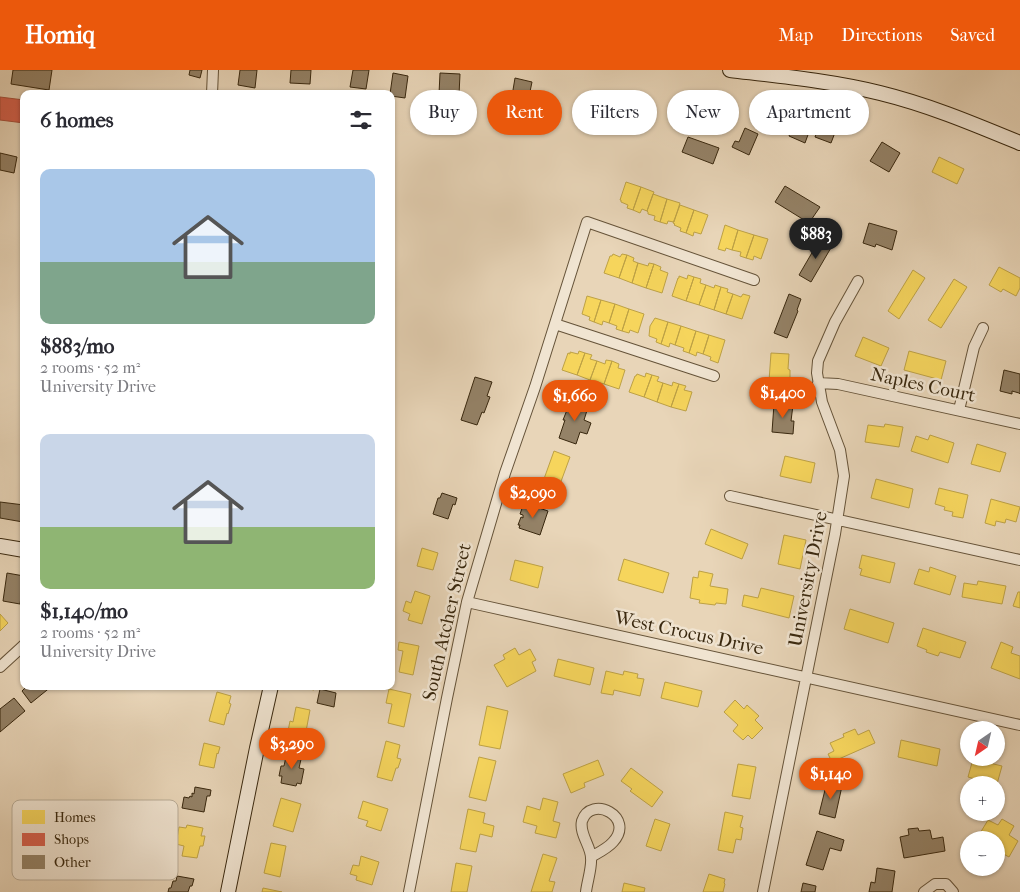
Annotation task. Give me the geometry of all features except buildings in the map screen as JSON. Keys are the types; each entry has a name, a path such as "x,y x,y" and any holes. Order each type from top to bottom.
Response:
{"main road":[{"path":"730,70 880,93 973,123 1020,143"},
{"path":"0,546 20,549"},
{"path":"228,892 270,690"}],"street":[{"path":"212,90 213,70"},
{"name":"South Atcher Street","path":"409,892 467,602 505,473 535,387 587,222 754,280"},
{"name":"University Drive","path":"764,892 835,534 844,476 840,450 822,402 817,373 818,361 835,322 858,281"},
{"path":"555,324 714,376"},
{"path":"959,410 974,347 983,328"},
{"name":"Naples Court","path":"818,383 838,384 1020,424"},
{"path":"730,496 1020,560"},
{"name":"West Crocus Drive","path":"467,602 1020,725"},
{"path":"0,667 20,649"},
{"path":"586,892 592,858 582,828 582,821 591,810 598,809 611,812 619,822 620,831 614,842 592,858"},
{"path":"924,892 935,884 946,884 954,892"}]}
